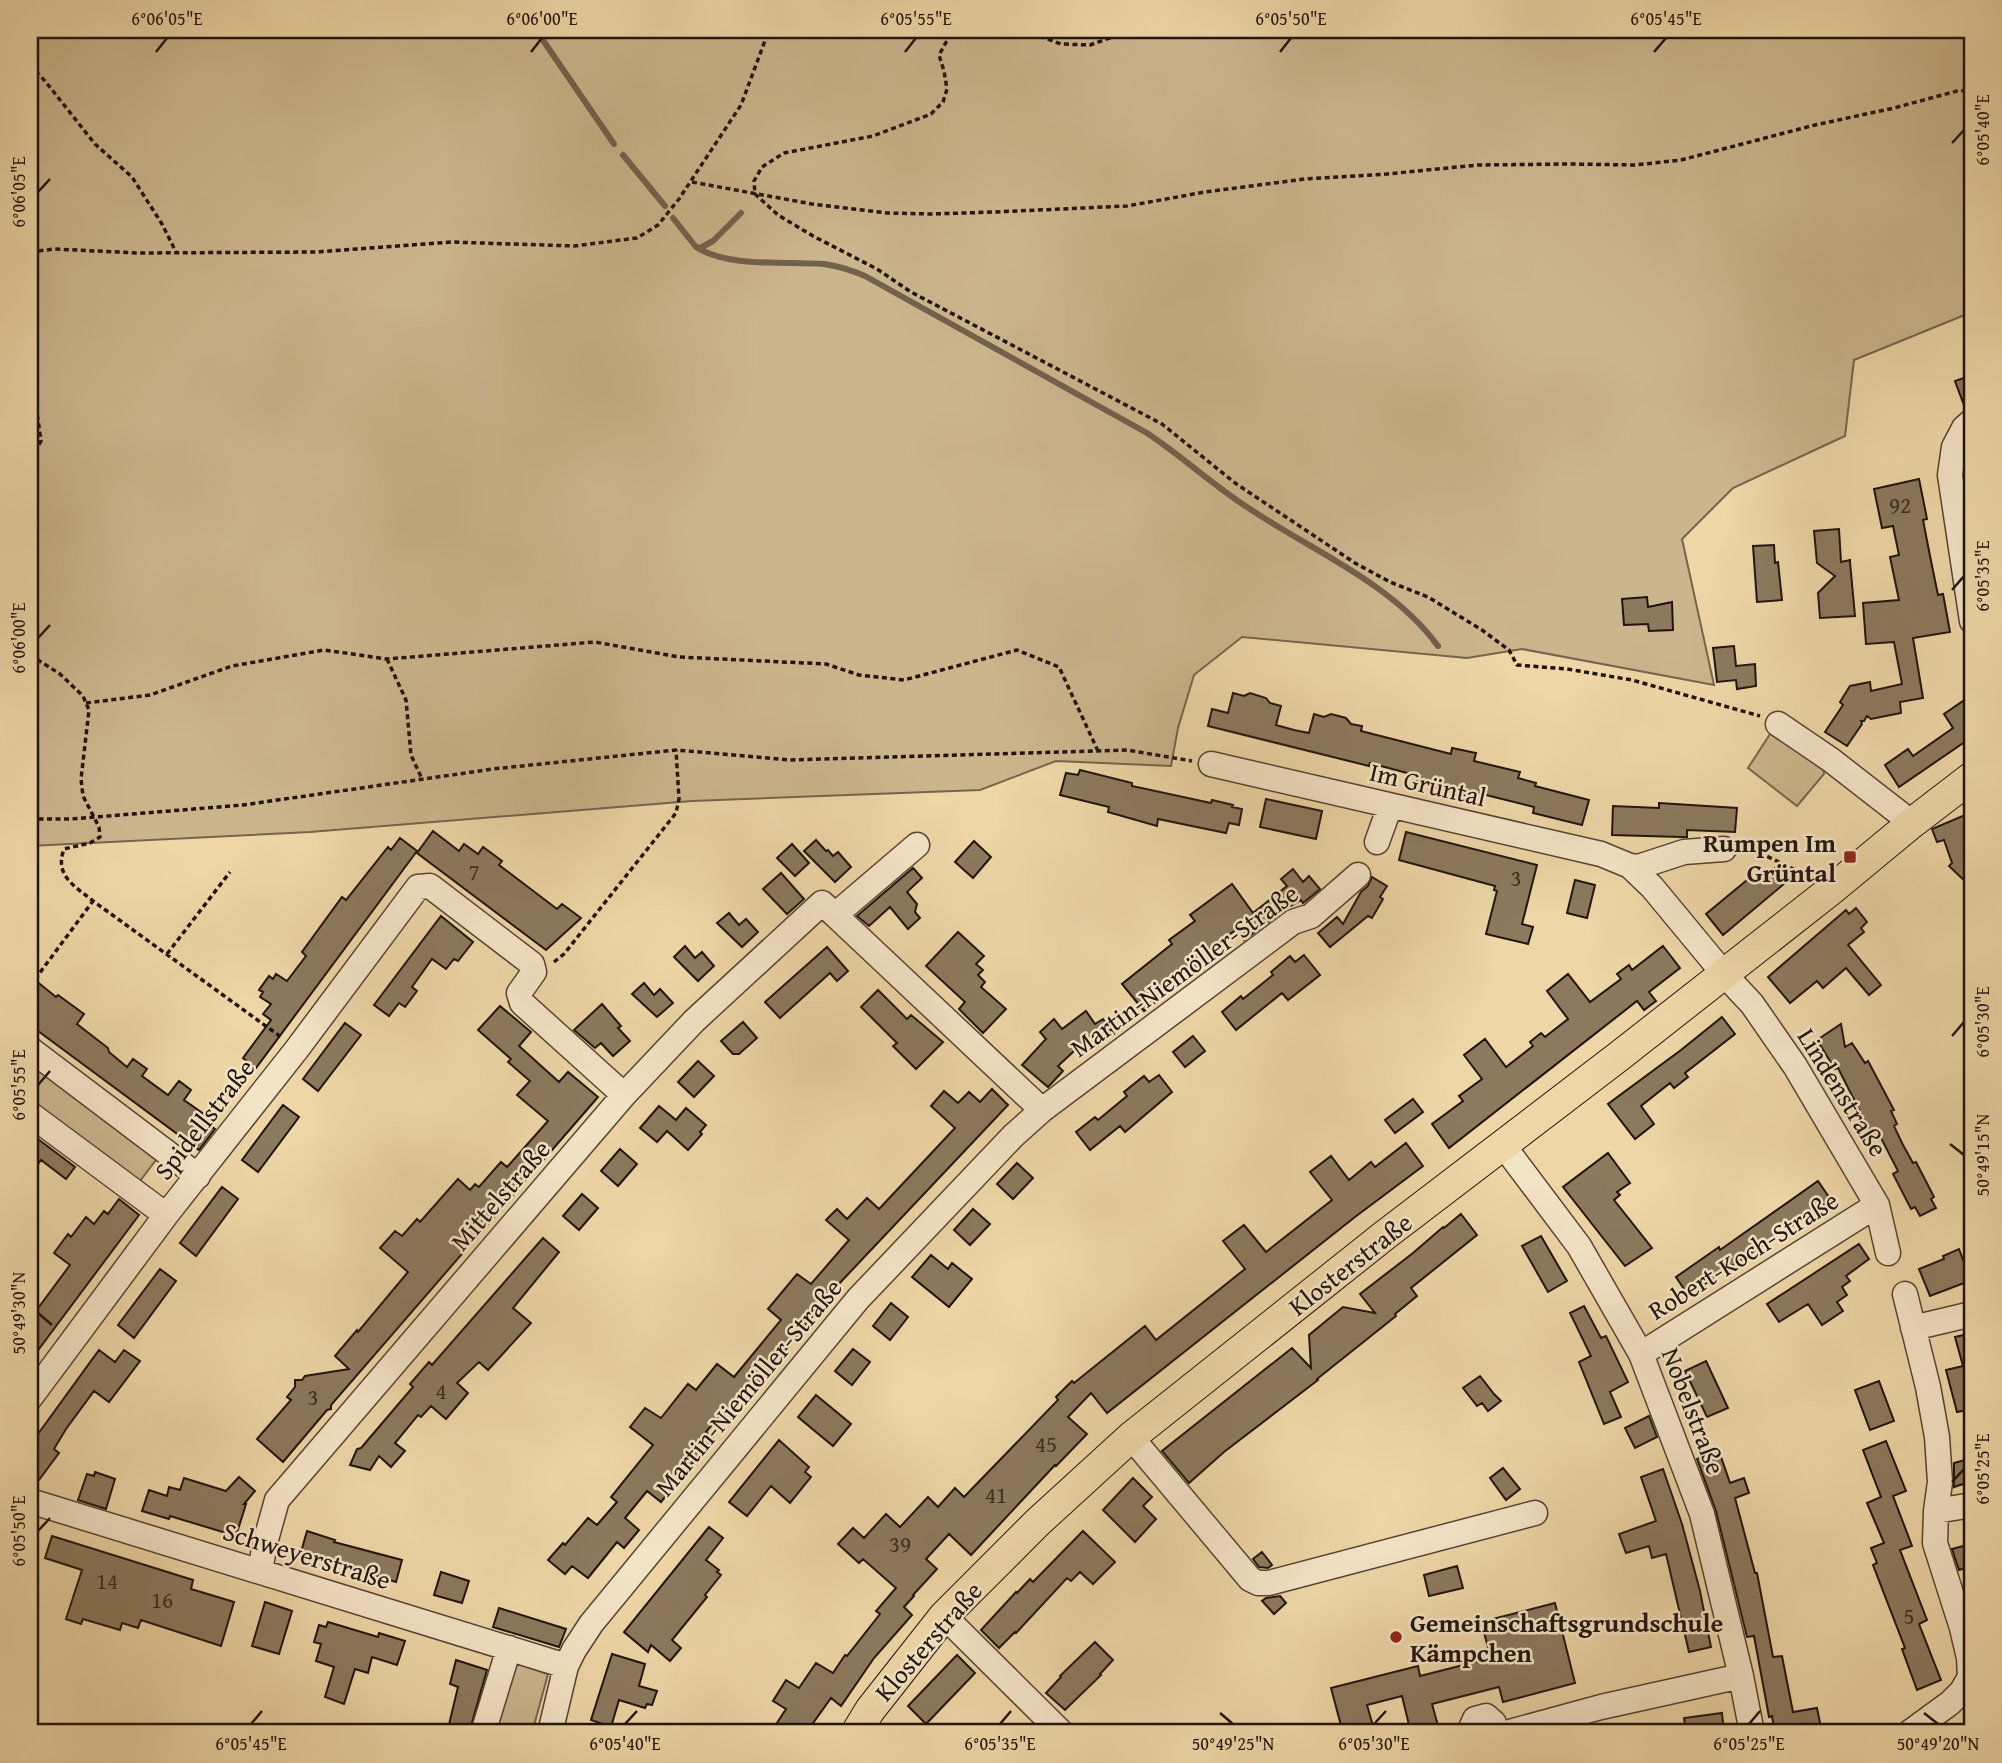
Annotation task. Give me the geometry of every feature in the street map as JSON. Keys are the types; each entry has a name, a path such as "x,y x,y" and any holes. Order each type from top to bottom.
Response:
{"main road":[{"name":"Klosterstraße","path":"856,1733 870,1710 944,1616 1038,1522 1130,1437 1972,777"}],"street":[{"path":"1972,421 1964,428 1954,447 1950,475 1972,621"},
{"path":"1778,724 1831,760 1912,823"},
{"name":"Im Grüntal","path":"1211,764 1601,854 1630,866 1652,887 1724,974"},
{"path":"1377,842 1390,806"},
{"path":"917,845 835,915 1042,1110"},
{"path":"1630,866 1638,867 1684,852 1724,849"},
{"name":"Martin-Niemöller-Straße","path":"550,1733 566,1666 591,1624 858,1299 1013,1136 1042,1110 1293,922 1311,916 1358,874"},
{"name":"Spidellstraße","path":"30,1398 166,1215 297,1049 418,887 430,886 532,964"},
{"name":"Mittelstraße","path":"260,1571 277,1500 624,1096 694,1021 822,902 835,915"},
{"path":"532,964 534,972 519,993 522,1003 624,1096"},
{"name":"Lindenstraße","path":"1724,974 1752,1004 1795,1066 1877,1205 1888,1252"},
{"path":"30,1049 198,1176"},
{"path":"30,1114 166,1215"},
{"name":"Nobelstraße","path":"1503,1145 1579,1246 1641,1354 1702,1514 1752,1733"},
{"name":"Robert-Koch-Straße","path":"1641,1354 1877,1205"},
{"path":"1905,1294 1937,1437 1940,1482 1935,1543 1969,1658 1970,1676 1967,1692 1909,1733"},
{"path":"1913,1328 1972,1314"},
{"path":"1130,1437 1250,1579 1258,1584 1535,1513"},
{"name":"Schweyerstraße","path":"30,1500 566,1666"},
{"path":"1936,1511 1972,1505"},
{"path":"944,1616 1062,1733"},
{"path":"483,1733 509,1648"},
{"path":"1506,1733 1601,1707 1741,1676"},
{"path":"1472,1733 1471,1727 1475,1719 1486,1716 1494,1723 1496,1733"}],"path":[{"path":"30,459 41,441 30,363 32,251 316,252 451,242 574,246 637,238 658,225 692,181 741,104 769,30"},
{"path":"959,30 949,37 939,55 947,89 943,102 931,114 873,136 784,153 762,167 754,181 755,194 778,215 877,269 911,292 1162,424 1235,483 1355,563 1390,583 1429,597 1482,630 1509,650 1517,665 1567,669 1632,680 1751,712 1778,724"},
{"path":"1024,30 1062,44 1090,45 1132,30"},
{"path":"30,65 46,81 95,144 132,177 176,252"},
{"path":"692,181 812,204 888,212 931,214 1127,206 1205,192 1305,179 1478,165 1635,166 1681,160 1815,125 1957,91 1972,90"},
{"path":"86,704 150,695 232,666 324,650 387,659 596,642 678,657 826,664 859,675 904,680 1017,650 1059,667 1098,751"},
{"path":"30,655 60,674 83,696 89,710 81,779 83,796 99,827 100,837 90,843 64,849 60,859 64,877 297,1049"},
{"path":"387,659 406,699 411,755 422,779"},
{"path":"532,964 549,966 564,954 676,813 679,799 676,750"},
{"path":"30,820 243,804 493,769 676,750 790,760 1127,750 1211,764"},
{"path":"1724,849 1756,851 1814,878 1831,890"},
{"path":"167,954 230,872"},
{"path":"30,986 93,901"}],"shaded area":[{"path":"30,30 1972,30 1972,312 1854,360 1845,436 1733,488 1682,539 1714,685 1522,649 1467,658 1242,637 1194,675 1178,728 1171,766 1056,761 980,790 692,801 310,832 30,846"},
{"path":"1774,728 1823,766 1824,774 1797,806 1748,768"},
{"path":"30,1056 159,1156 136,1186 30,1110"},
{"path":"510,1661 548,1674 532,1733 489,1733"}],"building":[{"path":"1972,375 1972,407 1965,408 1955,381"},
{"path":"1919,479 1927,519 1923,520 1930,556 1938,595 1943,594 1950,632 1913,638 1923,698 1900,702 1901,713 1871,719 1867,716 1861,721 1862,724 1847,746 1825,732 1843,705 1840,702 1850,686 1870,682 1871,691 1902,684 1894,642 1866,644 1863,603 1899,600 1890,557 1899,555 1893,526 1882,528 1874,489"},
{"path":"1839,529 1841,562 1850,560 1855,616 1820,618 1818,593 1835,576 1817,563 1814,531"},
{"path":"1774,545 1782,600 1757,602 1753,546"},
{"path":"1647,597 1648,607 1672,602 1673,630 1649,631 1648,624 1624,625 1622,599"},
{"path":"1734,646 1736,666 1755,664 1756,686 1737,689 1736,680 1717,682 1713,648"},
{"path":"1233,693 1244,696 1250,693 1281,706 1276,725 1294,730 1309,733 1314,714 1324,717 1331,714 1346,718 1351,724 1362,726 1361,731 1451,754 1452,748 1476,753 1474,761 1520,772 1518,778 1536,783 1535,786 1589,800 1582,825 1533,813 1534,807 1478,793 1477,798 1416,783 1418,776 1370,763 1369,766 1208,726 1212,709 1228,713"},
{"path":"1963,701 1972,715 1972,737 1899,787 1885,765 1908,749 1913,756 1953,728 1944,714"},
{"path":"1080,770 1132,783 1132,786 1211,803 1212,800 1233,805 1232,807 1242,809 1239,825 1229,823 1226,833 1158,819 1157,826 1108,812 1109,807 1060,795 1066,773 1078,775"},
{"path":"1266,799 1322,811 1316,839 1260,827"},
{"path":"1659,803 1737,808 1735,832 1687,830 1687,837 1612,835 1613,806 1659,808"},
{"path":"1972,812 1972,888 1949,866 1952,863 1944,840 1937,842 1932,829"},
{"path":"433,831 459,851 464,844 478,854 483,847 502,861 499,865 557,909 562,904 581,918 546,950 417,853"},
{"path":"1406,832 1537,865 1522,924 1533,927 1528,944 1486,934 1497,891 1494,890 1495,886 1399,860"},
{"path":"400,838 417,851 256,1068 243,1058 271,1020 263,1014 271,1004 260,997 263,992 259,990 269,976 273,979 276,974 287,981 306,956 302,952 342,897 346,900 388,847 391,850"},
{"path":"816,840 833,856 838,852 851,867 835,882 804,851"},
{"path":"974,841 991,857 973,878 955,862"},
{"path":"792,844 809,863 795,876 777,858"},
{"path":"1776,867 1791,878 1723,935 1706,914 1752,876 1757,882"},
{"path":"913,868 922,878 907,892 917,904 915,912 920,918 908,929 890,907 869,926 857,916"},
{"path":"1293,869 1303,882 1309,876 1320,889 1303,903 1301,900 1284,910 1244,940 1237,929 1206,952 1212,960 1194,973 1188,966 1158,993 1162,997 1144,1011 1122,984 1172,944 1169,940 1195,921 1190,915 1232,884 1253,913 1287,886 1281,879"},
{"path":"781,873 804,899 787,914 763,889"},
{"path":"1372,877 1387,886 1372,918 1368,916 1330,947 1318,933 1337,917 1343,924"},
{"path":"1575,880 1595,885 1587,918 1567,913"},
{"path":"1856,908 1867,922 1861,928 1864,932 1848,945 1881,985 1869,995 1846,968 1823,988 1817,981 1790,1003 1768,977 1846,910 1849,914"},
{"path":"729,913 739,925 746,919 758,932 742,947 717,923"},
{"path":"441,916 473,942 458,961 454,959 446,969 432,959 412,987 417,991 405,1007 399,1003 389,1016 374,1005"},
{"path":"958,932 984,956 976,964 983,970 978,975 985,982 981,987 1006,1009 983,1033 959,1009 965,1002 926,966"},
{"path":"685,946 695,958 702,952 714,966 698,981 674,957"},
{"path":"1663,946 1680,968 1649,992 1656,1001 1644,1010 1637,1001 1449,1148 1432,1124 1463,1101 1459,1096 1482,1079 1464,1055 1485,1039 1506,1067 1533,1046 1530,1042 1541,1033 1545,1037 1568,1019 1547,991 1568,974 1590,1002 1621,979 1617,974 1629,965 1632,970"},
{"path":"827,947 848,971 837,981 830,973 780,1018 765,1002"},
{"path":"1304,955 1320,975 1288,1000 1282,993 1236,1030 1222,1012 1273,975 1271,972 1290,956 1295,962"},
{"path":"30,976 56,997 58,995 84,1014 77,1024 127,1067 133,1059 147,1069 142,1076 168,1095 179,1081 191,1090 184,1100 211,1119 208,1124 215,1129 199,1150 30,1025"},
{"path":"644,983 654,995 660,989 673,1003 657,1017 632,994"},
{"path":"878,990 907,1019 911,1015 943,1042 916,1069 893,1046 897,1043 861,1007"},
{"path":"602,1004 630,1041 613,1056 601,1043 595,1048 574,1030"},
{"path":"500,1006 531,1032 519,1046 559,1082 568,1072 598,1097 283,1462 257,1439 291,1400 287,1397 295,1387 295,1380 349,1369 335,1356 408,1272 380,1248 395,1231 402,1236 417,1219 420,1222 458,1179 470,1190 475,1184 479,1187 501,1162 507,1167 548,1121 517,1095 530,1081 508,1062 511,1059 478,1030"},
{"path":"1086,1011 1095,1024 1103,1019 1114,1034 1096,1047 1089,1037 1058,1066 1063,1071 1048,1087 1022,1065 1046,1039 1040,1032 1054,1019 1062,1029"},
{"path":"1722,1017 1735,1034 1685,1073 1688,1077 1674,1088 1670,1083 1641,1106 1654,1124 1635,1139 1608,1104"},
{"path":"743,1022 757,1038 739,1054 733,1054 721,1041"},
{"path":"345,1023 361,1035 318,1091 303,1079"},
{"path":"1841,1024 1845,1047 1852,1043 1865,1063 1868,1061 1894,1110 1891,1111 1897,1124 1894,1126 1902,1143 1913,1163 1916,1162 1934,1197 1931,1199 1936,1208 1920,1216 1915,1207 1911,1209 1893,1174 1898,1171 1879,1134 1873,1137 1838,1068 1835,1069 1817,1040"},
{"path":"1193,1036 1205,1051 1185,1067 1173,1052"},
{"path":"698,1061 714,1076 694,1097 678,1082"},
{"path":"1159,1075 1172,1092 1125,1132 1120,1126 1090,1150 1076,1132 1095,1117 1098,1120 1127,1096 1124,1092 1144,1076 1149,1082"},
{"path":"992,1089 1008,1105 836,1287 734,1414 726,1408 706,1432 713,1438 661,1502 647,1491 625,1518 639,1530 624,1548 617,1542 588,1578 572,1566 565,1574 548,1560 588,1518 597,1525 617,1502 611,1497 653,1445 630,1427 645,1408 661,1418 688,1384 696,1390 717,1364 734,1377 781,1320 768,1309 797,1274 811,1284 849,1240 826,1220 837,1209 847,1219 867,1198 879,1209 955,1128 931,1106 944,1091 958,1103 969,1092 980,1102"},
{"path":"1413,1099 1423,1112 1395,1133 1385,1120"},
{"path":"283,1105 299,1117 258,1172 242,1160"},
{"path":"659,1106 676,1120 686,1108 706,1125 688,1150 667,1131 657,1142 640,1128"},
{"path":"30,1133 75,1167 66,1179 41,1160 30,1175"},
{"path":"1406,1143 1423,1166 1107,1413 1091,1393 1068,1417 1087,1434 971,1555 949,1534 926,1559 937,1569 904,1607 912,1615 874,1658 841,1706 831,1698 806,1733 793,1733 777,1723 786,1709 773,1701 786,1680 799,1688 816,1663 833,1673 880,1614 876,1611 896,1588 863,1559 859,1563 838,1544 853,1528 864,1538 886,1514 900,1527 928,1497 938,1507 955,1488 964,1497 1058,1400 1056,1397 1072,1381 1074,1383 1145,1326 1156,1340 1245,1269 1223,1241 1244,1225 1266,1252 1332,1200 1310,1172 1331,1156 1349,1180 1371,1162 1375,1167"},
{"path":"620,1149 637,1164 618,1186 601,1171"},
{"path":"1608,1153 1630,1183 1617,1192 1620,1195 1614,1200 1652,1248 1625,1266 1563,1187"},
{"path":"1017,1163 1033,1178 1013,1199 997,1184"},
{"path":"1818,1181 1831,1200 1688,1295 1676,1277 1719,1247 1720,1250"},
{"path":"222,1187 238,1199 196,1256 180,1243"},
{"path":"582,1194 598,1208 579,1230 563,1216"},
{"path":"119,1199 139,1215 30,1361 30,1319 70,1265 54,1253 68,1234 71,1237 86,1217 94,1224 104,1211 108,1214"},
{"path":"973,1209 990,1224 970,1245 954,1230"},
{"path":"1461,1214 1477,1235 1411,1288 1417,1296 1318,1380 1224,1452 1189,1483 1162,1451 1292,1348 1311,1368 1309,1335 1343,1307 1375,1313 1360,1294"},
{"path":"1541,1236 1567,1281 1548,1292 1522,1246"},
{"path":"543,1238 559,1252 513,1308 531,1323 488,1370 479,1362 457,1383 468,1393 446,1419 431,1406 421,1417 418,1415 395,1443 405,1451 391,1467 379,1456 370,1470 350,1465 357,1449 361,1448 413,1387 410,1384 429,1362 432,1365"},
{"path":"1859,1244 1869,1259 1846,1276 1850,1281 1842,1287 1847,1295 1837,1302 1843,1311 1822,1325 1808,1304 1779,1322 1767,1304"},
{"path":"1959,1249 1963,1260 1972,1257 1972,1280 1930,1296 1919,1269 1944,1259 1943,1256"},
{"path":"931,1255 948,1269 952,1263 972,1279 949,1307 912,1277"},
{"path":"160,1269 176,1281 134,1338 118,1325"},
{"path":"891,1303 908,1317 890,1340 873,1326"},
{"path":"1584,1306 1601,1338 1606,1336 1628,1382 1610,1392 1621,1417 1604,1424 1579,1362 1591,1356 1570,1313"},
{"path":"1972,1333 1972,1381 1966,1380 1972,1409 1957,1412 1946,1370 1963,1366 1955,1337"},
{"path":"853,1349 870,1362 852,1385 835,1371"},
{"path":"99,1350 115,1362 124,1350 140,1361 109,1402 94,1391 66,1429 54,1449 59,1453 39,1480 30,1474 30,1445"},
{"path":"1706,1361 1728,1408 1707,1417 1685,1371"},
{"path":"1480,1376 1501,1401 1488,1411 1482,1403 1477,1406 1463,1388"},
{"path":"1879,1381 1894,1421 1870,1430 1855,1390"},
{"path":"816,1395 851,1424 833,1446 798,1417"},
{"path":"1649,1416 1657,1437 1635,1448 1625,1428"},
{"path":"779,1440 809,1467 805,1472 811,1477 790,1503 771,1486 747,1516 729,1502"},
{"path":"1886,1441 1906,1491 1893,1496 1912,1546 1900,1550 1927,1620 1919,1624 1941,1680 1917,1690 1902,1649 1905,1648 1873,1565 1877,1563 1871,1548 1884,1543 1867,1503 1881,1497 1863,1450"},
{"path":"1719,1451 1730,1483 1744,1478 1749,1493 1735,1498 1757,1573 1773,1657 1782,1656 1793,1712 1817,1708 1822,1733 1775,1733 1772,1716 1769,1717 1754,1636 1747,1637 1716,1511 1697,1459"},
{"path":"1972,1458 1972,1481 1954,1487 1954,1463"},
{"path":"1503,1468 1520,1489 1506,1500 1490,1478"},
{"path":"1663,1469 1682,1524 1700,1591 1711,1647 1689,1652 1666,1554 1652,1558 1649,1546 1626,1553 1619,1534 1656,1521 1641,1477"},
{"path":"95,1472 115,1479 106,1509 78,1500 87,1474 94,1476"},
{"path":"239,1477 255,1491 244,1504 236,1536 170,1516 169,1519 142,1511 149,1490 167,1496 169,1487 180,1490 184,1478 226,1491"},
{"path":"1133,1478 1152,1497 1143,1506 1156,1519 1135,1542 1103,1510"},
{"path":"709,1527 723,1538 706,1560 719,1570 717,1572 721,1575 672,1640 681,1648 670,1661 651,1645 648,1652 624,1632"},
{"path":"307,1531 335,1540 334,1542 402,1560 396,1582 301,1552"},
{"path":"1083,1531 1115,1562 1093,1584 1080,1572 1071,1581 1067,1578 999,1648 981,1630 1016,1592 1030,1579 1033,1582"},
{"path":"52,1536 193,1580 191,1589 234,1602 221,1646 141,1620 138,1628 122,1623 120,1630 83,1619 81,1624 66,1619 82,1570 45,1558"},
{"path":"1967,1545 1972,1566 1959,1570 1952,1549"},
{"path":"1262,1552 1272,1565 1268,1568 1259,1567 1253,1559"},
{"path":"1457,1566 1463,1588 1429,1596 1424,1575"},
{"path":"441,1572 469,1581 462,1603 434,1595"},
{"path":"1280,1596 1286,1603 1274,1614 1262,1601"},
{"path":"265,1602 292,1611 279,1654 252,1646"},
{"path":"1555,1603 1575,1683 1503,1702 1499,1687 1432,1704 1440,1733 1411,1733 1402,1696 1367,1705 1375,1733 1343,1733 1331,1688 1418,1666 1420,1676 1491,1658 1481,1622"},
{"path":"499,1608 566,1629 559,1647 493,1627"},
{"path":"328,1622 378,1637 379,1633 405,1641 397,1665 372,1657 368,1673 355,1669 344,1704 325,1697 334,1667 316,1661 321,1644 314,1642 319,1625 326,1627"},
{"path":"1095,1642 1113,1660 1065,1710 1046,1693"},
{"path":"612,1654 645,1664 639,1686 657,1691 652,1705 647,1704 645,1708 619,1700 611,1727 591,1720"},
{"path":"957,1655 975,1673 926,1724 908,1706"},
{"path":"456,1660 487,1670 469,1733 447,1733 458,1687 450,1684"},
{"path":"1722,1713 1724,1733 1686,1733 1684,1718"}],"waterway":[{"path":"536,30 614,144"},
{"path":"623,155 665,206"},
{"path":"673,218 696,247 700,248 713,241 741,213"},
{"path":"696,247 709,254 741,261 824,264 865,276 1147,433 1237,500 1375,586 1420,624 1438,646"}],"place":[{"name":"Rumpen Im Grüntal","path":"1850,857"},
{"name":"Gemeinschaftsgrundschule Kämpchen","path":"1396,1637"}]}
